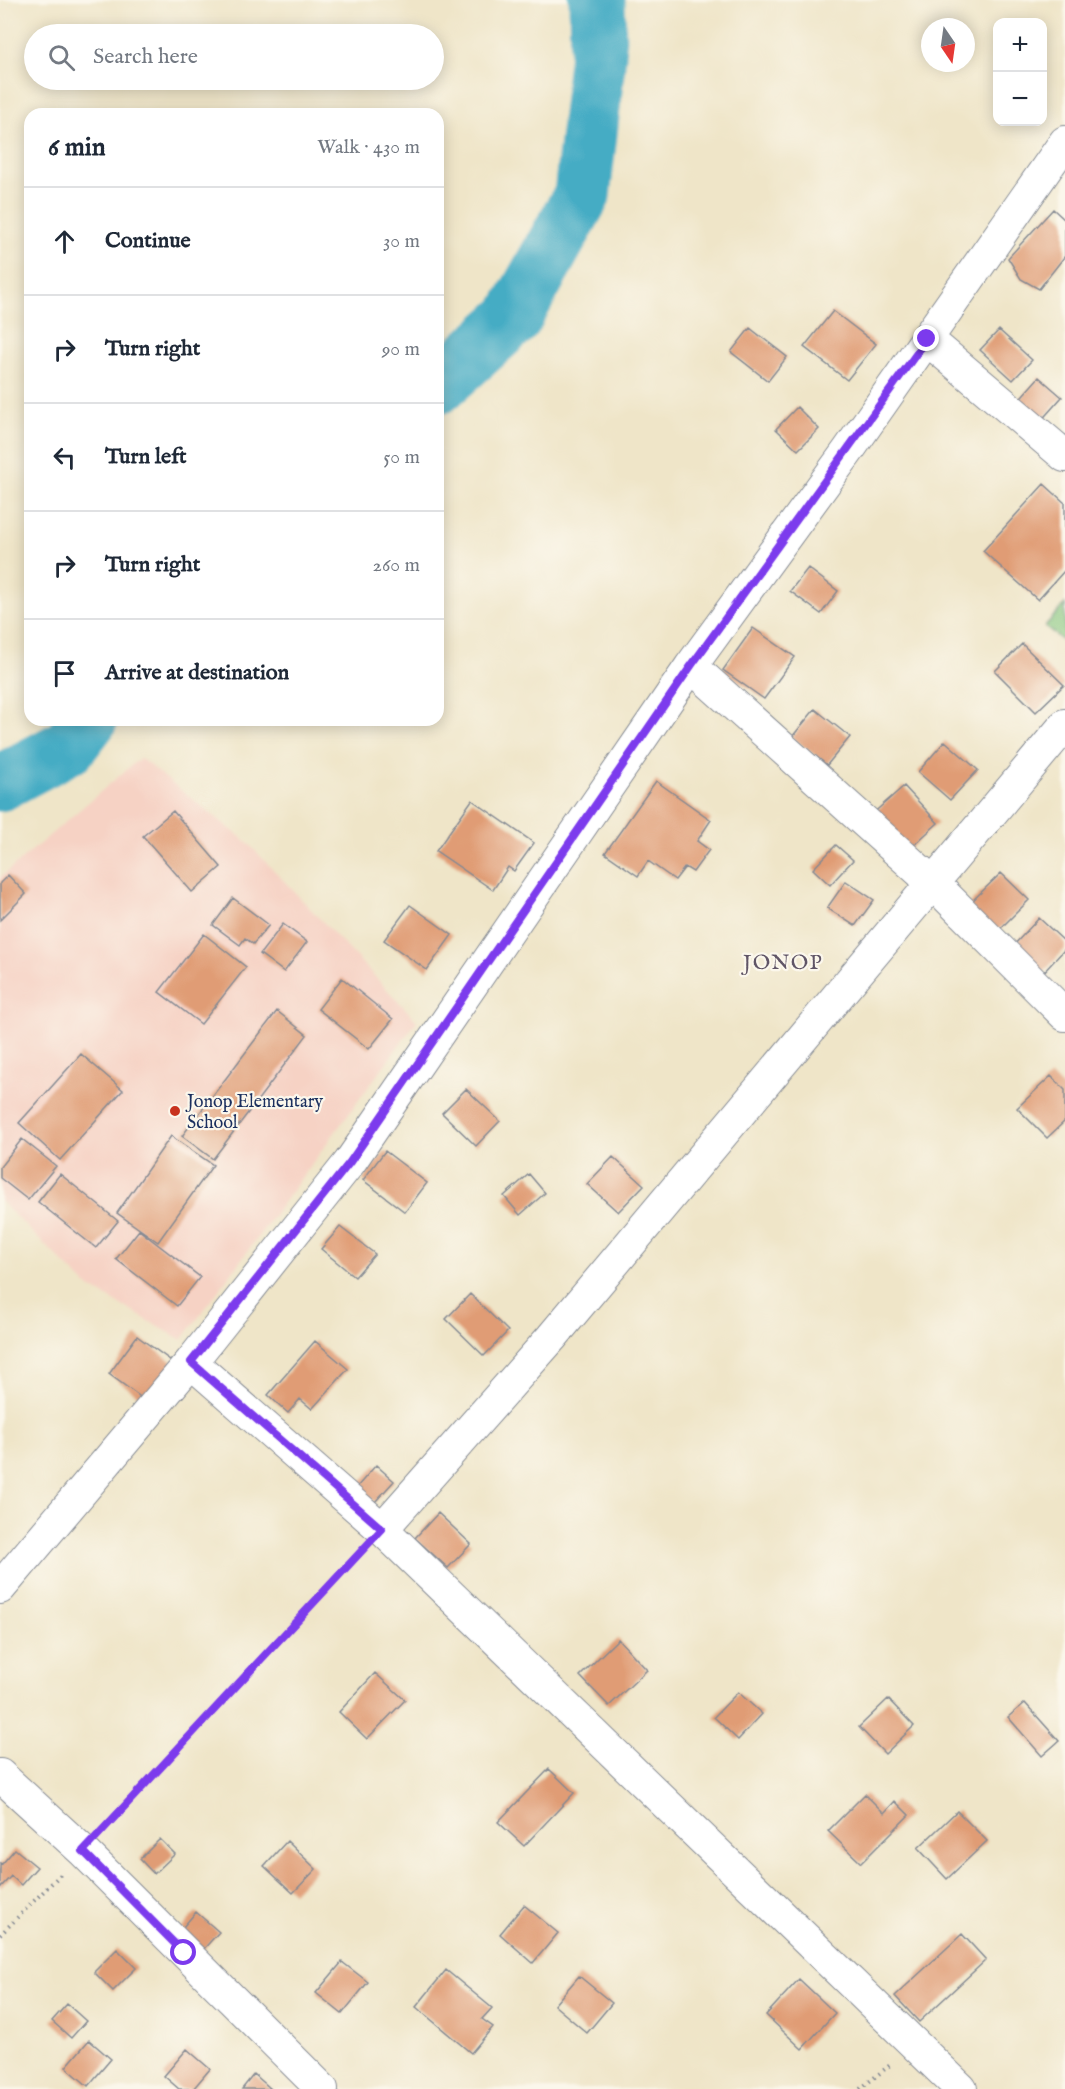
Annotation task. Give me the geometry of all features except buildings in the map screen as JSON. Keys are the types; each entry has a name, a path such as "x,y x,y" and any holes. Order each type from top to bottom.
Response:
{"street":[{"path":"0,1588 191,1362 350,1162 691,666 927,339 1065,142"},
{"path":"927,339 1065,456"},
{"path":"691,666 933,883 1065,1015"},
{"path":"382,1529 552,1337 1065,725"},
{"path":"191,1362 382,1529 961,2089"},
{"path":"0,1775 83,1851 322,2089"}],"path":[{"path":"0,1935 83,1851 382,1529"},
{"path":"861,2089 915,2044"}],"shaded area":[{"name":"Jonop Elementary School","path":"140,758 247,842 417,1021 182,1340 86,1285 0,1201 0,878"}],"green space":[{"path":"1065,604 1065,643 1045,626"}],"waterway":[{"path":"444,381 514,318 582,195 598,54 597,0"},
{"path":"0,783 69,746 84,726"}],"place":[{"name":"Jonop Elementary School","path":"175,1111"}],"district":[{"name":"JONOP","path":"783,962"}],"route":[{"path":"184,1953 83,1851 382,1529 191,1362 350,1162 691,666 927,339"}]}
